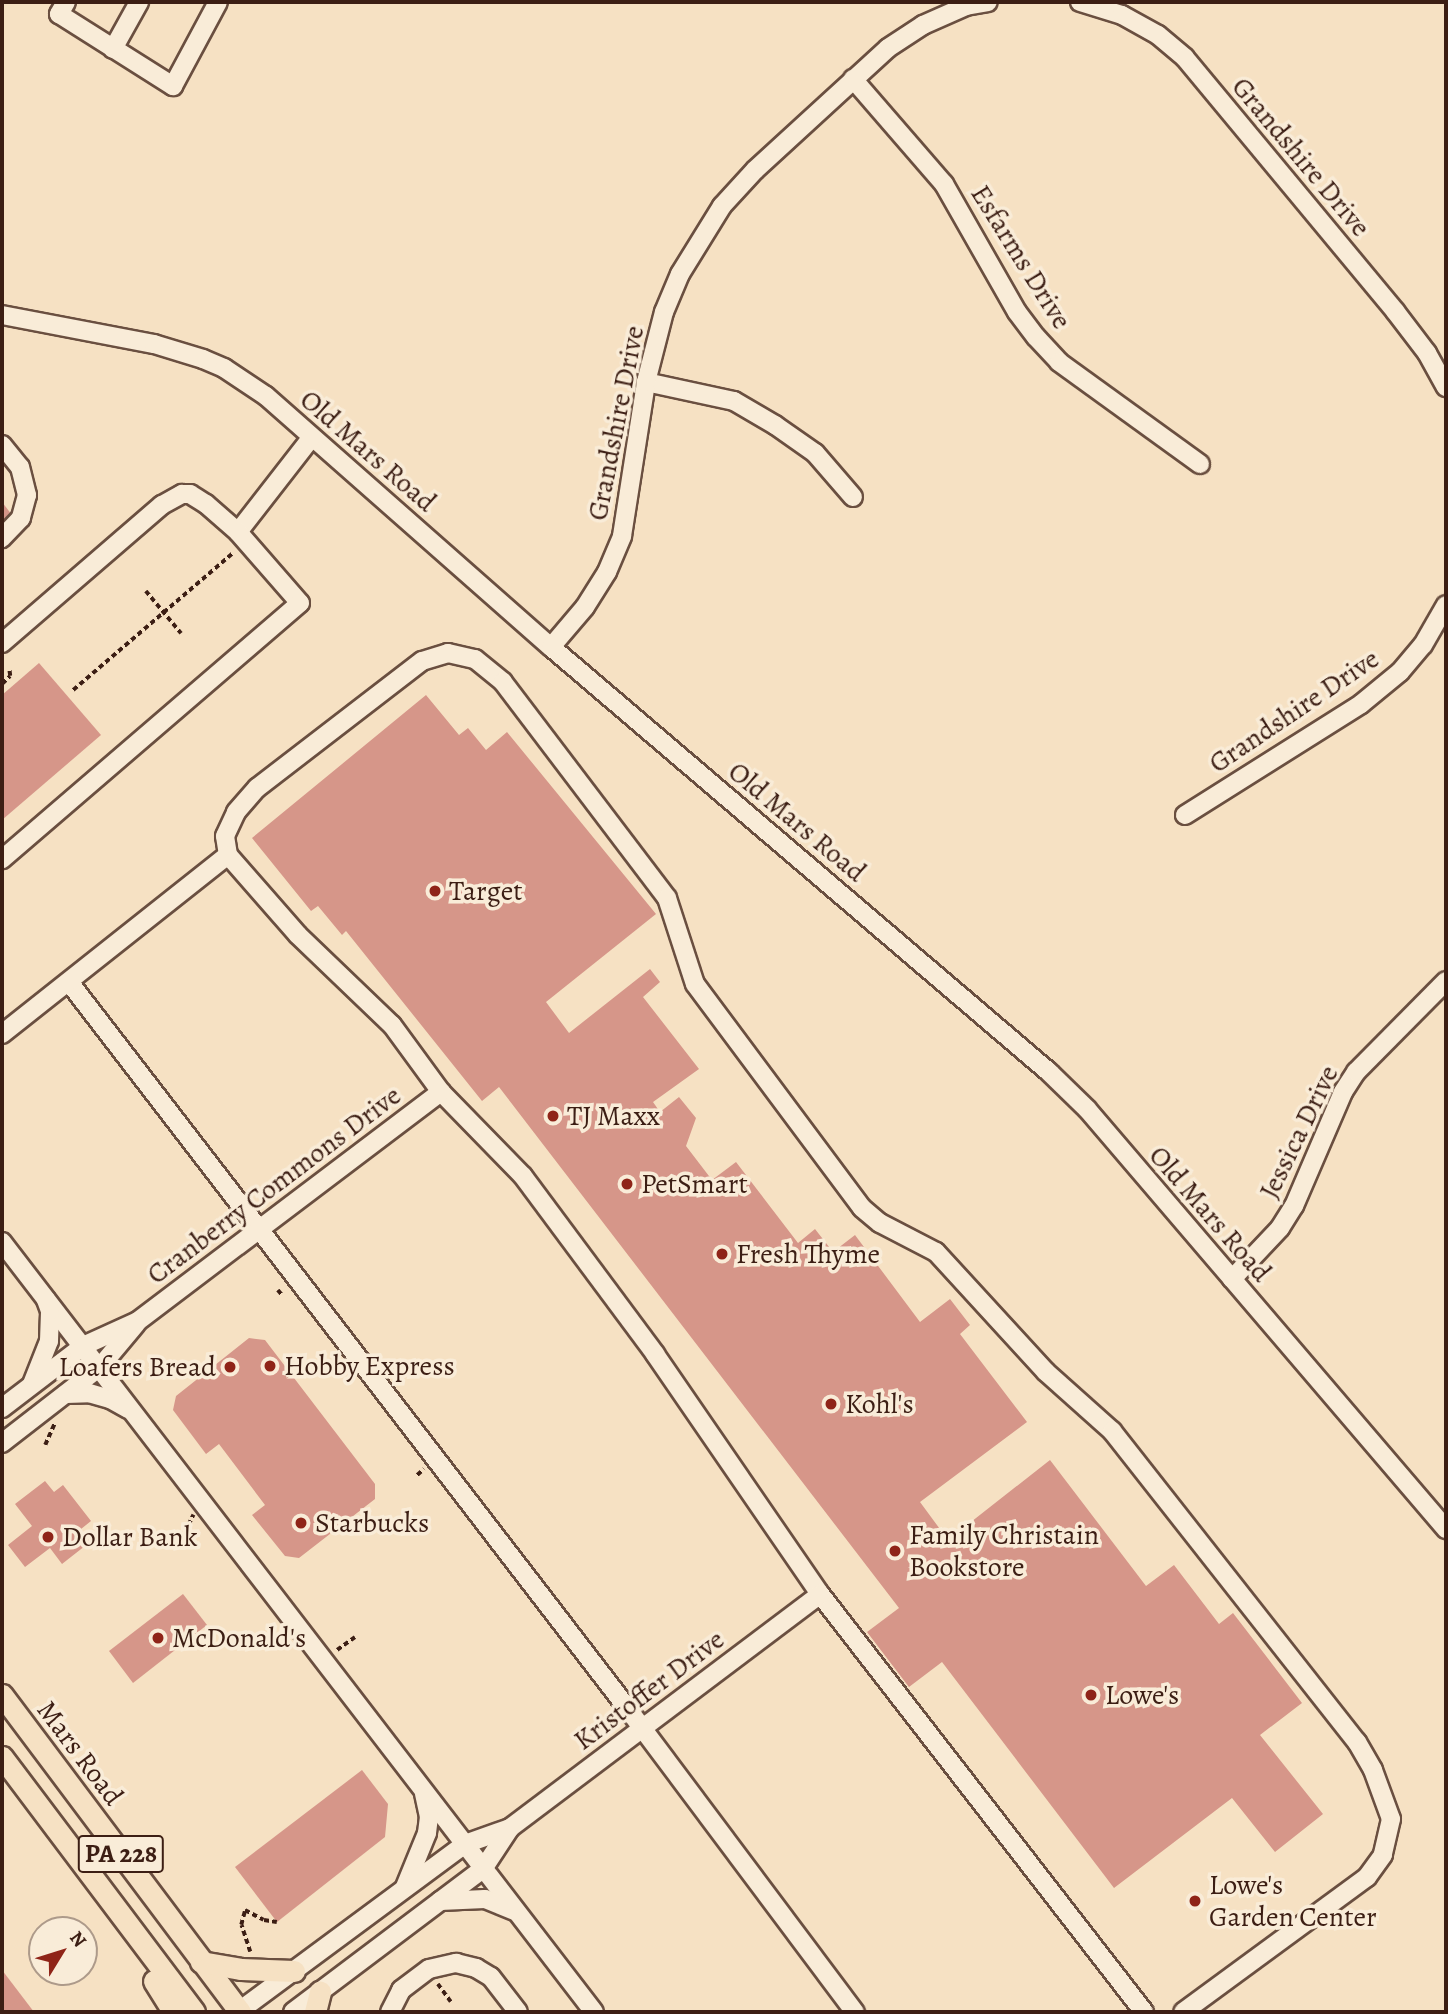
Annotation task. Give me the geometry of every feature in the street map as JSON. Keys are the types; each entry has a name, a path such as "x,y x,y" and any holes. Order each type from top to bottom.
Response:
{"main road":[{"name":"Mars Road","path":"2,1695 239,2012"},
{"name":"PA 228","path":"2,1757 194,2012"},
{"path":"34,1799 99,1907 168,2000 173,2012"},
{"path":"201,1962 241,1969 294,1971"}],"street":[{"path":"66,2 59,14 173,86 218,2"},
{"path":"113,49 139,2"},
{"name":"Grandshire Drive","path":"551,647 585,607 607,572 622,536 646,383 669,299 680,274 722,206 755,170 888,48 923,25 966,6 988,2"},
{"name":"Grandshire Drive","path":"1080,2 1122,15 1158,35 1185,58 1395,311 1427,354 1446,387"},
{"name":"Esfarms Drive","path":"853,79 944,184 1017,312 1036,337 1059,362 1200,464"},
{"name":"Old Mars Road","path":"2,315 154,344 202,359 247,382 551,647 1049,1072 1087,1109 1446,1529"},
{"path":"646,383 734,401 815,453 853,496"},
{"path":"238,540 312,437"},
{"path":"2,445 20,467 27,495 21,518 2,538"},
{"path":"2,643 176,496 190,494 300,603 2,859"},
{"name":"Grandshire Drive","path":"1185,815 1361,704 1400,672 1423,645 1446,605"},
{"path":"1144,2012 820,1594 655,1354 523,1175 441,1092 392,1025 298,935 228,855 225,835 236,812 257,788 422,662 448,653 475,659 503,682 667,898 695,984 863,1208 880,1223 936,1252 1046,1372 1112,1431 1357,1742 1373,1770 1391,1819 1383,1855 1367,1877 1183,2012"},
{"path":"2,1034 228,855"},
{"name":"Jessica Drive","path":"1231,1279 1280,1228 1294,1206 1343,1092 1356,1072 1446,981"},
{"path":"69,982 642,1728 855,2012"},
{"name":"Cranberry Commons Drive","path":"2,1408 83,1346 138,1321 441,1092"},
{"path":"2,1242 594,2012"},
{"path":"30,1386 49,1341 50,1311 45,1297"},
{"name":"Cranberry Commons Drive","path":"2,1443 100,1367 138,1321"},
{"path":"66,1394 101,1395 136,1415"},
{"name":"Kristoffer Drive","path":"239,2012 465,1844 510,1828 820,1594"},
{"path":"403,1890 428,1833 428,1802 422,1787"},
{"name":"Kristoffer Drive","path":"293,2012 318,2002 483,1869 510,1828"},
{"path":"440,1901 485,1899 503,1905 519,1915"},
{"path":"390,2012 401,1990 429,1969 456,1963 476,1968 491,1977 518,2012"}],"path":[{"path":"73,690 164,612 238,540"},
{"path":"146,591 181,633"},
{"path":"2,684 10,676 9,669"},
{"path":"278,1290 282,1295"},
{"path":"177,1548 195,1510"},
{"path":"251,1955 241,1925 245,1910 264,1920 276,1922"}],"building":[{"path":"2,502 12,515 2,524"},
{"path":"39,663 101,735 2,820 2,695"},
{"path":"426,695 459,735 468,728 486,750 507,732 656,914 546,1002 569,1033 650,969 660,982 643,997 699,1069 653,1102 660,1112 679,1097 696,1118 686,1146 712,1180 736,1162 798,1243 815,1229 833,1252 855,1235 920,1322 950,1299 970,1325 960,1334 1027,1422 920,1502 948,1540 1050,1460 1146,1586 1174,1565 1219,1624 1233,1613 1302,1703 1260,1735 1323,1814 1275,1852 1232,1798 1114,1888 942,1662 909,1687 867,1632 899,1608 499,1087 482,1101 346,931 342,935 318,906 311,911 252,838"},
{"path":"249,1338 265,1340 375,1484 375,1499 299,1558 285,1556 252,1515 265,1505 219,1444 206,1454 173,1410 176,1396"},
{"path":"45,1481 54,1492 63,1485 91,1521 81,1529 90,1542 62,1564 50,1548 25,1567 8,1545 32,1526 15,1504"},
{"name":"McDonald's","path":"183,1594 207,1625 133,1683 109,1651"},
{"path":"362,1770 388,1804 385,1837 277,1922 235,1867"},
{"path":"2,1970 34,2012 2,2012"}],"place":[{"name":"Target","path":"435,891"},
{"name":"TJ Maxx","path":"553,1116"},
{"name":"PetSmart","path":"627,1184"},
{"name":"Fresh Thyme","path":"722,1254"},
{"name":"Hobby Express","path":"270,1366"},
{"name":"Loafers Bread","path":"230,1367"},
{"name":"Kohl's","path":"831,1404"},
{"name":"Starbucks","path":"301,1523"},
{"name":"Dollar Bank","path":"48,1537"},
{"name":"Family Christain Bookstore","path":"895,1551"},
{"name":"McDonald's","path":"158,1638"},
{"name":"Lowe's","path":"1091,1695"},
{"name":"Lowe's Garden Center","path":"1195,1901"}]}
